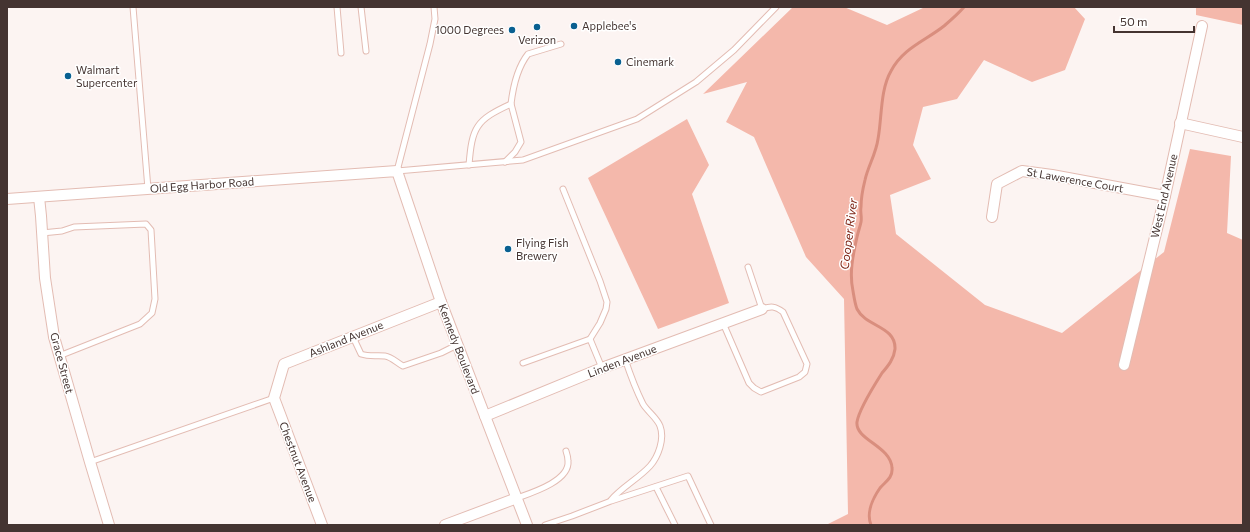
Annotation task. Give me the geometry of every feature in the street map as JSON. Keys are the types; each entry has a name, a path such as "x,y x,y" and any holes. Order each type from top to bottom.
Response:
{"street":[{"name":"West End Avenue","path":"1124,365 1165,196 1202,26"},
{"path":"1180,123 1243,137"},
{"name":"Old Egg Harbor Road","path":"7,200 397,171"},
{"name":"Kennedy Boulevard","path":"397,171 441,302 527,525"},
{"name":"St Lawerence Court","path":"992,217 998,184 1022,171 1052,175 1165,196"},
{"name":"Grace Street","path":"39,197 45,278 54,337 109,525"},
{"name":"Ashland Avenue","path":"274,398 284,364 441,302"},
{"name":"Linden Avenue","path":"485,416 625,359 762,310"},
{"name":"Chestnut Avenue","path":"274,398 322,525"},
{"path":"445,525 517,498"}],"lane":[{"path":"133,7 148,189"},
{"path":"337,7 341,53"},
{"path":"361,7 366,51"},
{"path":"434,7 435,18 430,44 397,171 523,160 637,119 696,82 734,50 776,7"},
{"path":"505,162 515,152 521,142 511,104 513,89 521,66 528,54 562,44"},
{"path":"469,165 471,146 476,128 484,119 511,104"},
{"path":"523,363 590,339 600,323 606,309 607,302 600,281 563,189"},
{"path":"42,234 62,231 74,227 134,224 146,224 151,230 155,299 152,313 140,324 59,356"},
{"path":"723,323 749,383 754,388 761,392 799,377 805,372 807,364 783,312 772,306 762,310 748,267"},
{"path":"353,337 362,354 368,357 384,356 403,366 442,353 457,345"},
{"path":"590,339 602,368"},
{"path":"611,501 618,491 634,481 651,466 662,438 660,426 644,405 625,359"},
{"path":"90,462 274,398"},
{"path":"517,498 550,485 563,474 569,462 566,451"},
{"path":"545,525 611,501 688,476 711,525"},
{"path":"656,487 675,525"}],"shaded area":[{"path":"793,7 844,7 887,25 925,7 1074,7 1085,19 1065,70 1032,82 984,60 957,99 923,107 913,145 931,179 890,195 896,234 985,305 1062,333 1164,252 1190,149 1231,156 1227,233 1243,240 1243,525 826,525 848,514 844,299 806,257 754,137 726,122 747,82 703,94"},
{"path":"1196,7 1243,7 1243,25 1196,15"},
{"path":"687,119 709,165 692,194 729,303 658,329 588,178"}],"waterway":[{"name":"Cooper River","path":"871,525 869,516 873,501 880,488 890,477 892,468 890,460 886,454 861,434 857,422 864,404 890,362 895,349 894,341 891,336 886,331 867,320 857,309 851,271 857,235 861,222 861,200 866,175 877,144 883,95 887,79 891,71 902,56 944,26 964,7"}],"place":[{"name":"Applebee's","path":"574,26"},
{"name":"Verizon","path":"537,27"},
{"name":"1000 Degrees","path":"512,30"},
{"name":"Cinemark","path":"618,62"},
{"name":"Walmart Supercenter","path":"68,76"},
{"name":"Flying Fish Brewery","path":"508,249"}]}
